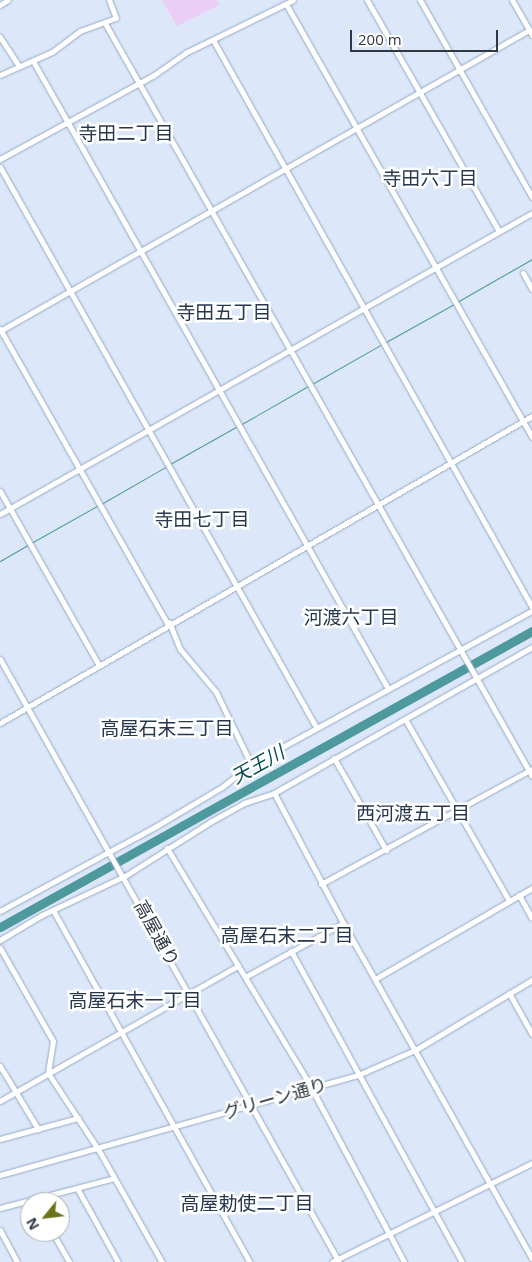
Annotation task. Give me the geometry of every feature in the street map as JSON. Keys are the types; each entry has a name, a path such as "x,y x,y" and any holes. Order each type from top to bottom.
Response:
{"street":[{"path":"0,5 8,0"},
{"path":"0,75 18,65 33,61 80,31 106,24 116,18 109,0"},
{"path":"0,159 139,83 278,3 286,4 293,0"},
{"path":"368,0 499,231"},
{"path":"420,0 532,197"},
{"path":"251,764 216,692 180,649 168,623 0,330 420,92 531,33 512,0"},
{"path":"286,4 532,437"},
{"path":"106,24 377,503 459,652 531,772 456,810 322,884"},
{"path":"0,37 18,65"},
{"path":"0,911 107,854 214,792 251,764 316,727 387,688 459,652 532,609 451,461 212,40"},
{"path":"33,61 387,688"},
{"path":"0,167 316,727"},
{"path":"0,514 532,213"},
{"path":"523,273 532,289"},
{"path":"0,723 236,583 532,416"},
{"path":"0,491 99,666"},
{"path":"0,940 42,915 54,912 125,876 167,848 244,803 274,793 405,719 473,676 532,647"},
{"path":"0,659 116,871 125,876"},
{"path":"405,719 508,899"},
{"path":"334,758 386,850"},
{"path":"274,793 343,923 417,1049 532,1258"},
{"path":"167,848 238,966 247,976 404,1262"},
{"name":"高屋通り","path":"125,876 338,1260"},
{"path":"375,979 508,899 532,888"},
{"path":"519,895 532,918"},
{"path":"54,912 120,1033 250,1262"},
{"path":"247,976 343,923"},
{"path":"0,948 53,1041 48,1073 98,1149 162,1262"},
{"path":"291,951 358,1075 436,1210 462,1262"},
{"path":"0,1101 238,966"},
{"name":"グリーン通り","path":"0,1174 98,1149 358,1075 417,1049 532,980"},
{"path":"509,993 532,1034"},
{"path":"0,1066 38,1129"},
{"path":"0,1139 78,1118"},
{"path":"332,1262 388,1233 492,1184 532,1162"},
{"path":"64,1192 114,1178"},
{"path":"77,1188 118,1262"},
{"path":"0,1208 20,1204"},
{"path":"0,1230 17,1262"},
{"path":"58,1242 69,1262"}],"shaded area":[{"path":"162,0 217,0 219,5 177,26"}],"waterway":[{"path":"457,302 532,259"},
{"path":"386,342 454,304"},
{"path":"312,384 382,344"},
{"path":"240,425 308,386"},
{"path":"170,464 236,427"},
{"path":"101,504 167,466"},
{"path":"31,543 97,506"},
{"path":"0,561 28,545"},
{"name":"天王川","path":"0,927 532,631"}],"district":[{"name":"寺田二丁目","path":"126,134"},
{"name":"寺田六丁目","path":"430,179"},
{"name":"寺田五丁目","path":"224,313"},
{"name":"寺田七丁目","path":"202,520"},
{"name":"河渡六丁目","path":"351,618"},
{"name":"高屋石末三丁目","path":"167,729"},
{"name":"西河渡五丁目","path":"413,814"},
{"name":"高屋石末二丁目","path":"287,936"},
{"name":"高屋石末一丁目","path":"135,1001"},
{"name":"高屋勅使二丁目","path":"247,1204"}]}
